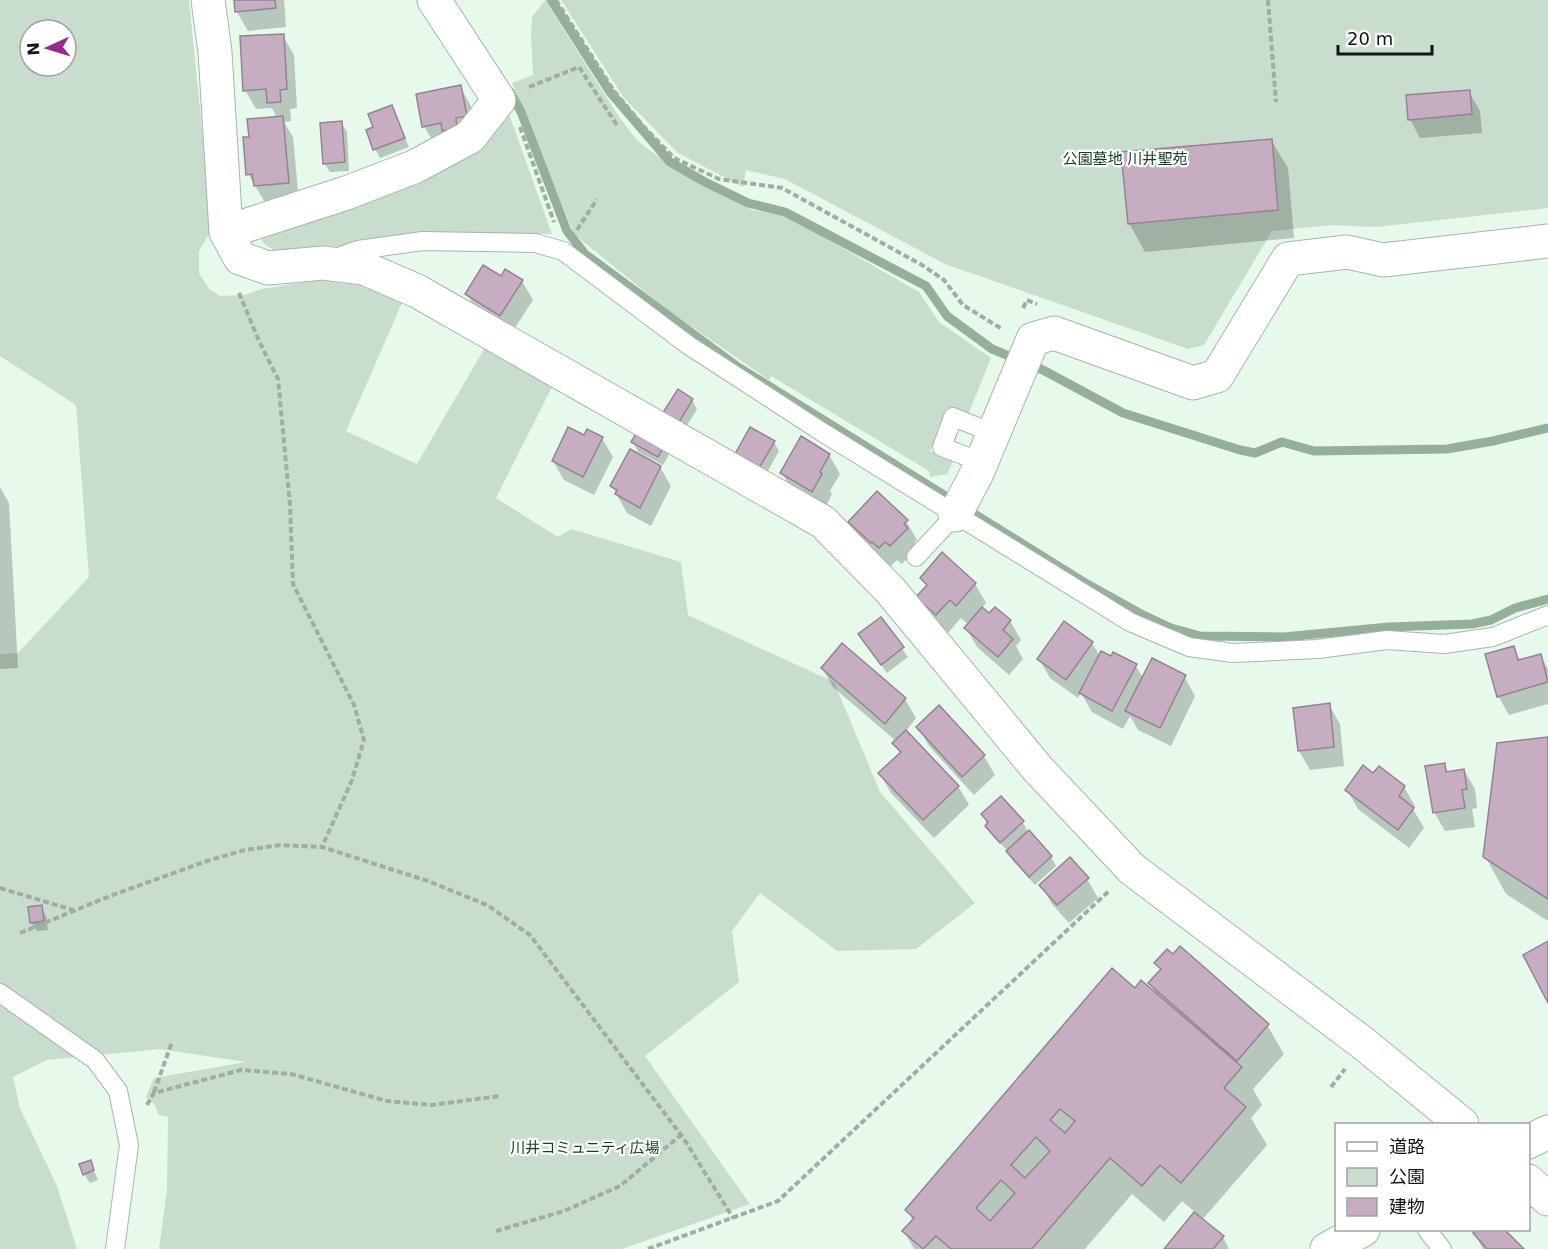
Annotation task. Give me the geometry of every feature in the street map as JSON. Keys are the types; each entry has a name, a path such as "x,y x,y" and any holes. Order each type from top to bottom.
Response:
{"street":[{"path":"208,0 215,52 226,232 240,258 268,268 323,263 364,268 417,291 823,522 892,587 1037,768 1132,869 1364,1044 1460,1123"},
{"path":"226,232 346,193 414,167 470,138 508,110 434,0"},
{"path":"955,515 987,448 1021,341 1054,333 1193,383 1217,376 1288,259 1347,252 1383,260 1548,242"},
{"path":"1530,1141 1548,1132"},
{"path":"1530,1183 1548,1199"},
{"path":"1327,1249 1361,1231"}],"lane":[{"path":"323,263 357,250 423,241 535,243 563,251 688,345 955,515 1130,622 1189,646 1233,653 1318,649 1387,640 1444,644 1493,637 1548,615"},
{"path":"916,557 955,515"},
{"path":"0,993 95,1060 118,1091 129,1146 115,1249"},
{"path":"1427,1231 1442,1249"}],"path":[{"path":"556,0 614,91 674,158 719,179 782,188 922,265 944,280 963,306 1021,341 1026,300 1038,304"},
{"path":"1268,0 1276,102"},
{"path":"563,251 508,110 579,67 618,127"},
{"path":"563,251 597,199"},
{"path":"240,295 278,379 290,505 293,584 354,705 364,740 352,780 321,847"},
{"path":"20,933 164,877 245,850 280,845 321,847 428,881 488,905 530,934 681,1135 733,1218"},
{"path":"648,1249 778,1201 1132,869"},
{"path":"0,888 74,911"},
{"path":"123,1111 147,1105 154,1093 172,1042"},
{"path":"154,1093 241,1070 291,1074 387,1101 432,1105 500,1096"},
{"path":"496,1231 564,1211 620,1186 681,1135"}],"green space":[{"name":"川井コミュニティ広場","path":"0,0 189,0 212,229 199,251 199,273 209,289 220,296 245,295 262,289 318,280 372,283 405,296 346,431 417,464 490,339 558,375 496,498 558,537 571,529 681,562 688,615 834,682 880,792 975,903 916,949 837,951 760,893 732,931 739,982 645,1056 750,1204 622,1249 159,1249 167,1190 168,1117 159,1115 154,1104 146,1097 154,1078 246,1062 160,1049 47,1060 13,1077 20,1108 57,1186 77,1249 0,1249 0,654 18,653 89,577 76,405 0,356"},
{"path":"545,0 619,117 645,147 668,163 752,210 785,215 919,292 939,322 991,358 968,415 948,408 930,451 953,461 947,474 930,477 929,471 771,376 769,380 666,309 574,234 512,83 533,75 532,17"},
{"name":"公園墓地 川井聖苑","path":"561,0 1548,0 1548,208 1375,227 1332,225 1272,231 1204,345 1188,349 945,264 785,179 746,170 743,187 678,153 624,98"},
{"path":"509,114 552,234 412,234 305,252 275,251 263,243 261,236 480,140"}],"building":[{"path":"234,0 275,0 276,8 235,12"},
{"path":"284,34 287,89 280,90 281,102 267,103 266,89 243,91 240,36"},
{"path":"461,85 467,116 456,118 457,128 442,131 441,123 422,127 416,94"},
{"path":"1470,90 1472,114 1408,120 1406,95"},
{"path":"392,105 405,138 373,150 366,130 373,127 368,114"},
{"path":"283,116 289,183 254,186 252,174 246,175 243,137 249,137 247,119"},
{"path":"342,121 345,162 323,164 320,123"},
{"path":"1272,139 1278,210 1128,224 1121,152"},
{"path":"483,265 501,276 505,269 523,280 500,316 465,294"},
{"path":"678,389 693,399 678,424 662,414"},
{"path":"568,427 584,435 587,429 603,437 583,477 552,461"},
{"path":"640,427 667,441 658,457 631,442"},
{"path":"750,427 775,441 759,468 735,454"},
{"path":"801,436 830,454 812,492 780,473"},
{"path":"630,449 661,466 640,508 615,494 617,490 610,486"},
{"path":"877,491 908,520 904,524 908,528 890,546 885,542 879,548 848,522"},
{"path":"942,552 976,583 956,606 950,600 936,615 916,597 927,585 920,578"},
{"path":"982,607 989,613 995,607 1011,620 1003,630 1013,639 998,657 964,628"},
{"path":"881,617 904,647 881,665 858,634"},
{"path":"1064,621 1093,642 1066,680 1037,659"},
{"path":"842,643 906,698 885,724 821,668"},
{"path":"1514,646 1518,660 1541,654 1548,682 1497,697 1485,654"},
{"path":"1101,651 1111,656 1113,652 1137,664 1112,711 1079,693"},
{"path":"1152,658 1186,675 1160,728 1125,711"},
{"path":"1330,703 1334,747 1298,751 1293,708"},
{"path":"939,705 985,755 962,777 916,727"},
{"path":"906,730 959,786 923,820 878,773 901,752 892,743"},
{"path":"1548,737 1548,899 1483,857 1497,743"},
{"path":"1445,763 1446,772 1464,769 1467,789 1462,790 1465,808 1433,813 1425,766"},
{"path":"1363,765 1373,773 1379,766 1405,786 1399,796 1414,808 1398,830 1345,790"},
{"path":"1001,796 1024,821 1000,843 985,826 988,822 981,814"},
{"path":"1029,830 1052,856 1029,877 1006,851"},
{"path":"1070,857 1089,878 1057,905 1039,885"},
{"path":"42,905 44,921 30,923 28,907"},
{"path":"1548,941 1548,1003 1523,955"},
{"path":"1180,946 1269,1024 1237,1061 1148,983 1161,969 1154,963 1167,949 1173,954"},
{"path":"1112,968 1135,988 1141,980 1242,1067 1224,1088 1246,1107 1181,1183 1160,1165 1142,1186 1110,1158 1032,1249 951,1249 936,1236 923,1249 902,1231 914,1218 905,1210","holes":["1060,1109 1075,1121 1065,1133 1050,1120","1036,1137 1050,1151 1025,1178 1011,1165","1001,1180 1015,1193 990,1221 976,1208"]},
{"path":"91,1160 94,1170 83,1175 79,1164"},
{"path":"1194,1212 1224,1236 1213,1249 1164,1249"},
{"path":"1476,1231 1506,1231 1524,1249 1487,1249 1473,1233"}],"waterway":[{"path":"551,0 610,92 670,162 748,203 785,212 926,286 947,316 992,349 1043,370 1123,413 1255,453 1282,442 1314,451 1447,449 1548,428"},
{"path":"510,92 521,112 567,231 585,254 738,367 1087,584 1141,614 1171,628 1200,636 1284,637 1389,627 1472,624 1491,620 1515,608 1548,599"}]}
